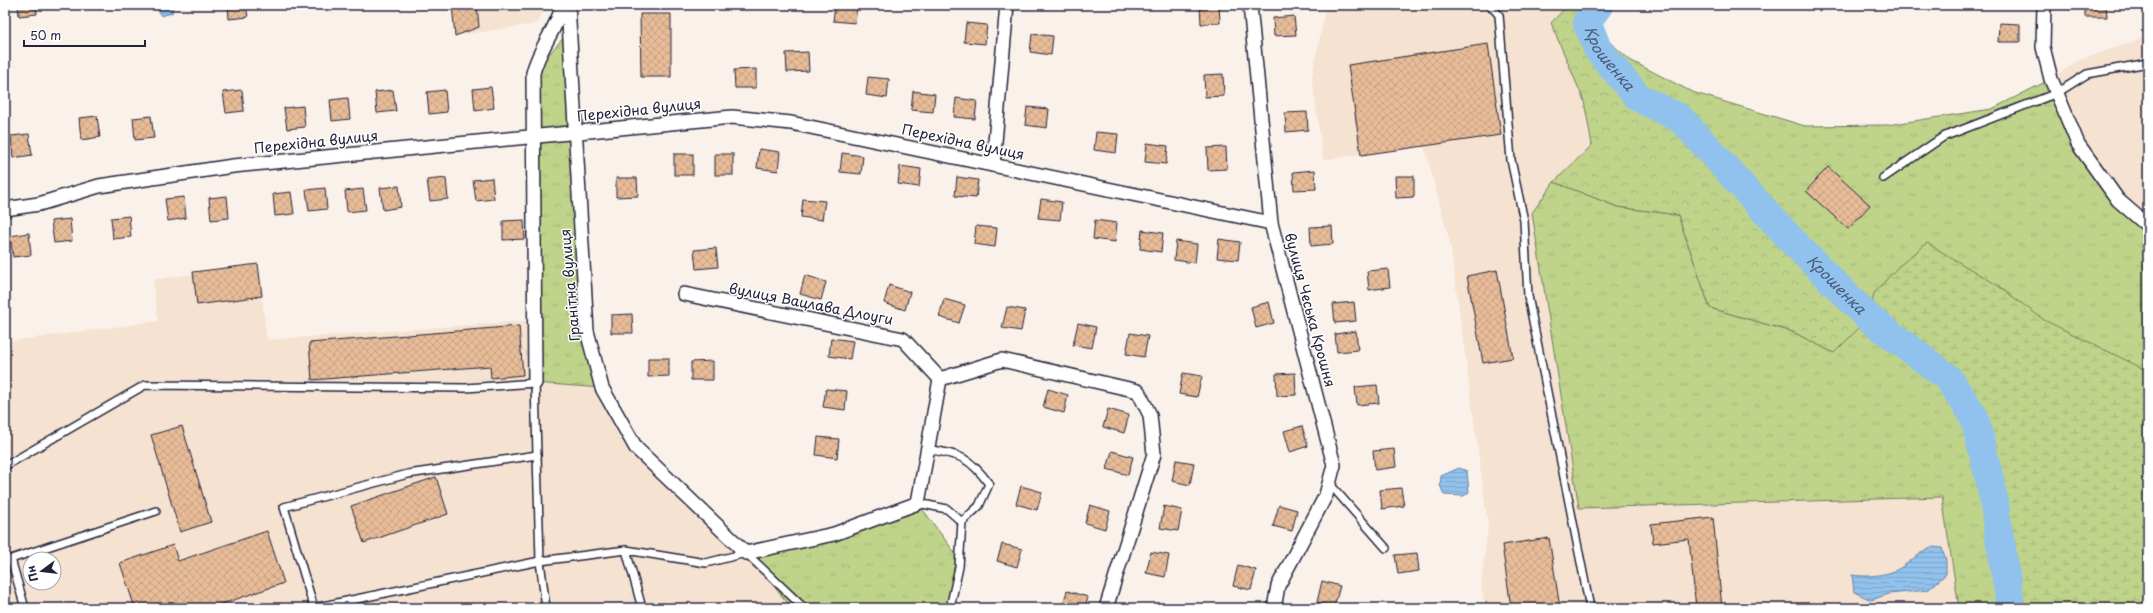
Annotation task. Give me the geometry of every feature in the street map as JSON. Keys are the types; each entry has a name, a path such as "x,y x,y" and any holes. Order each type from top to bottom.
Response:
{"street":[{"path":"535,383 535,136 533,73 543,46 556,27 562,5"},
{"name":"Гранітна вулиця","path":"568,5 587,331 602,388 636,448 746,553"},
{"path":"993,165 1007,5"},
{"name":"вулиця Чеська Крошня","path":"1250,5 1271,223 1334,466 1326,495 1278,586 1274,608"},
{"path":"2044,5 2043,47 2057,93 2078,144 2118,200 2145,220"},
{"name":"Перехідна вулиця","path":"5,209 39,204 99,186 233,166 732,117 791,123 1271,223"},
{"name":"вулиця Вацлава Длоуги","path":"684,294 903,339 940,379"},
{"path":"746,553 834,534 918,503 940,379 1002,360 1138,391 1150,415 1154,454 1106,608"}],"lane":[{"path":"1490,5 1499,16 1510,160 1524,221 1528,296 1590,608"},
{"path":"1883,178 1943,137 2057,93 2086,74 2148,63"},
{"path":"5,466 145,385 466,388 535,383 540,562 546,608"},
{"path":"927,449 960,455 977,467 989,484 979,506 962,522 959,567 950,608"},
{"path":"537,455 408,474 284,507 314,608 540,562 626,550 706,563 746,553 804,608"},
{"path":"1329,483 1386,548"},
{"path":"918,503 947,509 962,522"},
{"path":"24,608 11,559 156,511"},
{"path":"626,550 642,608"}],"shaded area":[{"path":"452,5 549,5 535,24 455,36"},
{"path":"1326,5 1568,5 1551,23 1584,101 1592,145 1554,182 1579,507 1943,497 1959,608 1485,608 1481,584 1488,525 1450,243 1424,145 1323,160 1312,77"},
{"path":"2148,36 2148,226 2078,144 2051,79 2077,61"},
{"path":"258,264 267,340 535,320 602,388 636,448 746,553 792,608 5,608 5,342 158,321 153,280"}],"green space":[{"path":"1568,5 1599,5 1587,22 1598,50 1639,98 1681,119 1790,239 1869,318 1834,353 1793,332 1710,308 1678,215 1618,207 1554,182 1592,145 1584,101 1551,23"},
{"path":"1587,22 1630,60 1692,92 1805,126 1887,125 1992,109 2051,79 2078,144 2148,226 2148,608 1959,608 1942,497 1579,508 1532,213 1554,182 1618,207 1678,215 1710,308 1793,332 1834,353 1868,318 1796,245 1681,119 1639,98 1598,50"},
{"path":"570,30 583,266 602,388 535,383 533,73"},
{"path":"1927,243 1997,285 2044,320 2148,371 2148,608 2011,608 1991,485 1974,416 1947,377 1869,318 1874,293 1898,267"},
{"path":"918,503 963,564 954,608 792,608 746,553"}],"water":[{"path":"173,5 172,13 161,16 155,6"},
{"path":"1459,468 1467,471 1469,492 1464,496 1444,495 1440,485 1441,476"},
{"path":"1931,547 1942,548 1946,560 1946,574 1928,590 1889,594 1871,600 1854,592 1852,575 1872,576 1892,572"}],"building":[{"path":"18,5 36,5 37,14 19,16"},
{"path":"228,5 246,5 248,17 229,19"},
{"path":"452,5 477,5 479,27 455,36"},
{"path":"835,5 857,5 855,23 833,21"},
{"path":"1200,5 1219,5 1220,23 1201,24"},
{"path":"2085,5 2106,5 2107,17 2085,17"},
{"path":"640,14 671,14 671,77 641,77"},
{"path":"1294,16 1296,35 1274,36 1273,18"},
{"path":"966,23 987,25 985,44 964,42"},
{"path":"1999,23 2020,24 2020,42 1998,42"},
{"path":"1032,34 1053,36 1051,55 1030,52"},
{"path":"1488,44 1501,135 1361,155 1348,65"},
{"path":"808,52 809,71 787,72 786,53"},
{"path":"756,69 756,88 735,88 734,70"},
{"path":"1223,74 1224,96 1205,97 1204,75"},
{"path":"868,77 889,79 887,98 866,95"},
{"path":"491,87 494,108 475,111 473,89"},
{"path":"242,90 244,111 226,113 223,92"},
{"path":"393,90 396,111 377,113 375,92"},
{"path":"445,90 447,112 429,114 427,92"},
{"path":"913,91 935,94 933,112 911,110"},
{"path":"348,98 350,119 332,121 330,100"},
{"path":"956,98 977,101 975,119 954,117"},
{"path":"303,106 305,127 287,129 284,108"},
{"path":"1027,107 1049,109 1047,128 1025,125"},
{"path":"1307,112 1308,130 1286,132 1285,113"},
{"path":"97,116 100,137 81,140 79,118"},
{"path":"151,116 154,138 135,140 133,118"},
{"path":"1096,132 1118,134 1116,153 1094,150"},
{"path":"29,134 32,155 13,158 11,136"},
{"path":"1147,143 1168,146 1166,164 1145,162"},
{"path":"1226,147 1227,169 1208,170 1207,148"},
{"path":"759,149 780,152 778,171 757,168"},
{"path":"842,153 863,156 861,174 840,172"},
{"path":"674,154 693,154 693,175 674,175"},
{"path":"715,154 733,154 733,175 715,175"},
{"path":"900,166 921,169 919,187 898,184"},
{"path":"1828,167 1870,205 1848,229 1806,191"},
{"path":"1315,170 1316,189 1294,190 1293,172"},
{"path":"1395,176 1414,176 1414,197 1396,198"},
{"path":"957,177 978,180 976,198 955,196"},
{"path":"446,178 448,199 430,201 427,180"},
{"path":"492,178 494,199 476,201 473,180"},
{"path":"616,178 637,178 638,196 616,197"},
{"path":"399,186 401,207 383,210 380,188"},
{"path":"325,188 327,209 309,211 306,190"},
{"path":"363,189 366,210 347,212 345,191"},
{"path":"291,192 294,214 275,216 273,194"},
{"path":"227,196 229,218 211,220 209,198"},
{"path":"184,197 186,218 168,221 165,199"},
{"path":"803,199 825,201 822,220 801,217"},
{"path":"1041,199 1062,202 1060,220 1038,218"},
{"path":"129,216 131,237 113,239 111,218"},
{"path":"70,219 72,241 54,243 51,221"},
{"path":"524,220 525,239 503,240 503,221"},
{"path":"1095,220 1117,223 1115,242 1093,239"},
{"path":"976,226 997,228 995,247 974,244"},
{"path":"1332,226 1333,244 1311,246 1310,227"},
{"path":"1142,230 1163,233 1161,252 1140,249"},
{"path":"29,233 31,255 13,257 10,236"},
{"path":"1219,239 1240,242 1238,260 1217,258"},
{"path":"1176,241 1197,244 1195,263 1174,260"},
{"path":"716,248 718,267 696,269 694,250"},
{"path":"258,264 262,296 197,305 193,272"},
{"path":"1388,269 1390,287 1369,290 1367,271"},
{"path":"1497,270 1513,358 1483,363 1467,276"},
{"path":"805,275 826,282 821,300 800,294"},
{"path":"889,285 910,292 905,310 884,303"},
{"path":"944,299 965,305 959,323 939,317"},
{"path":"1269,302 1274,323 1256,328 1251,307"},
{"path":"1354,302 1356,321 1335,323 1333,304"},
{"path":"1007,307 1025,310 1021,331 1002,328"},
{"path":"632,314 633,333 611,333 611,315"},
{"path":"1078,323 1096,327 1092,348 1073,345"},
{"path":"519,326 523,375 491,378 490,366 312,380 309,343"},
{"path":"1356,331 1358,350 1337,352 1335,334"},
{"path":"1130,333 1148,336 1144,357 1126,354"},
{"path":"831,338 853,341 850,359 829,356"},
{"path":"648,358 669,358 669,376 648,377"},
{"path":"713,361 713,380 691,380 691,362"},
{"path":"1183,373 1202,376 1197,397 1179,394"},
{"path":"1295,373 1296,395 1277,396 1276,374"},
{"path":"1377,385 1379,403 1357,405 1355,387"},
{"path":"826,389 847,391 845,410 823,407"},
{"path":"1048,389 1068,395 1064,413 1043,407"},
{"path":"1108,409 1129,415 1124,433 1103,427"},
{"path":"182,426 211,522 180,532 151,435"},
{"path":"1302,426 1308,446 1290,452 1284,431"},
{"path":"818,437 839,439 837,458 816,455"},
{"path":"1394,449 1396,467 1375,470 1373,451"},
{"path":"1112,451 1133,457 1128,475 1107,469"},
{"path":"1176,460 1194,463 1190,485 1172,481"},
{"path":"436,477 448,514 364,543 351,506"},
{"path":"1021,486 1042,492 1037,510 1016,504"},
{"path":"1401,488 1404,506 1382,509 1380,490"},
{"path":"1090,505 1110,511 1105,529 1085,523"},
{"path":"1279,505 1297,510 1292,531 1273,526"},
{"path":"1164,506 1182,510 1178,531 1160,528"},
{"path":"1713,517 1722,608 1696,608 1689,539 1653,543 1651,524"},
{"path":"267,531 284,583 210,608 135,608 120,563 173,545 178,561"},
{"path":"1549,538 1560,608 1511,608 1502,545"},
{"path":"1002,544 1022,549 1017,567 997,561"},
{"path":"1151,552 1169,555 1165,577 1146,573"},
{"path":"1417,553 1419,571 1398,574 1395,555"},
{"path":"1238,565 1256,570 1251,590 1233,586"},
{"path":"1322,581 1340,586 1334,607 1317,602"},
{"path":"1067,591 1088,597 1085,608 1062,608"}],"waterway":[{"name":"Крошенка","path":"1599,5 1587,22 1598,50 1639,98 1681,119 1796,245 1869,318 1947,377 1974,416 1991,485 2011,608"}]}
